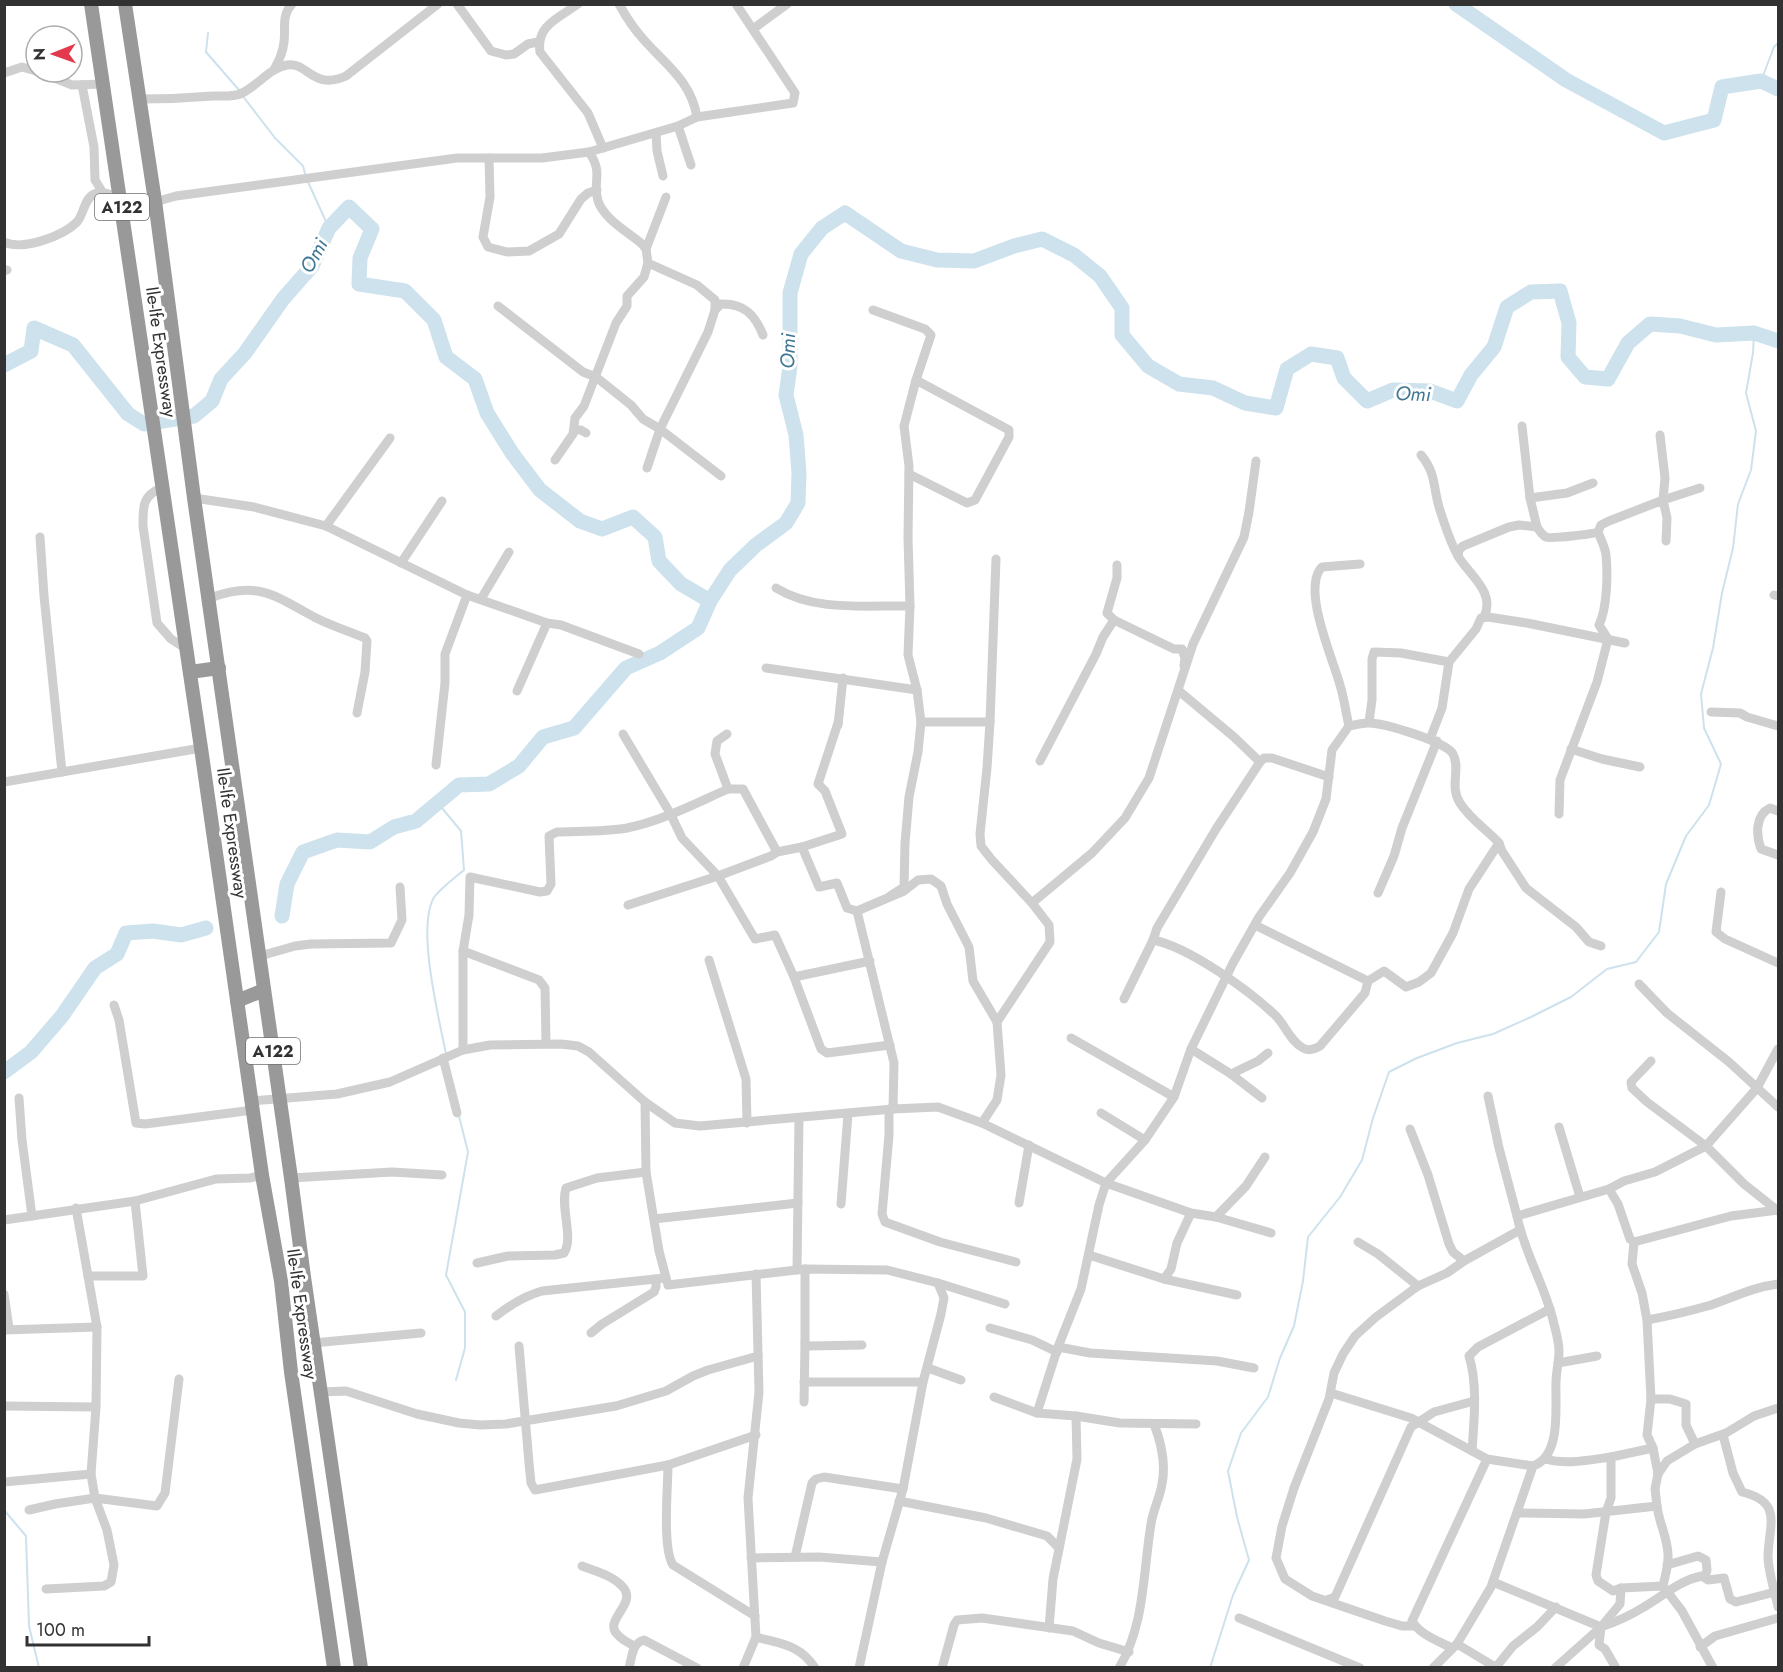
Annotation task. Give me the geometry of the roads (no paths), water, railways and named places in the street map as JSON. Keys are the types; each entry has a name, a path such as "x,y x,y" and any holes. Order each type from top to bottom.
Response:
{"highway":[{"name":"Ile-Ife Expressway","path":"91,4 262,1175 281,1281 291,1372 334,1668"},
{"name":"Ile-Ife Expressway","path":"125,4 313,1343 361,1668"},
{"path":"190,672 219,668"},
{"path":"237,1001 264,990"}],"street":[{"path":"274,70 282,54 285,40 284,24 287,10 292,4"},
{"path":"140,99 238,95 253,88 274,70 288,64 296,66 319,80 336,80 346,76 438,4"},
{"path":"456,4 491,51 506,55 514,54 528,44 538,42"},
{"path":"578,4 544,28 538,42 540,52 588,113 603,148"},
{"path":"619,4 645,42 663,57 684,83 696,107 697,117"},
{"path":"82,85 92,133 95,180 103,193 122,205 154,201 176,195 457,158 542,158 589,152 678,126 697,117 794,103 795,93 736,4"},
{"path":"753,29 787,4"},
{"path":"4,73 24,68"},
{"path":"69,84 103,84"},
{"path":"678,126 691,165"},
{"path":"656,133 657,151 663,176"},
{"path":"589,152 598,170 598,200 604,212 646,249"},
{"path":"489,158 490,197 483,237 488,247 507,252 529,251 559,234 581,199 597,190"},
{"path":"4,242 25,246 64,232 78,220 88,200 94,194 103,193"},
{"path":"555,460 574,430 575,418 584,406 616,323 627,306 627,296 644,277 648,263 646,249 666,197"},
{"path":"647,468 660,429 708,332 715,310 714,300 697,285 648,263"},
{"path":"715,310 721,304 727,304 749,311 757,320 763,335"},
{"path":"498,306 583,372 596,377 631,405 643,419 660,429 722,476"},
{"path":"873,310 925,329 931,335 904,426 909,474 908,656 917,690 921,722 909,797 904,887 890,896"},
{"path":"909,474 966,503 975,500 1009,437 1009,430 916,380"},
{"path":"1521,426 1530,498 1537,526 1546,537 1552,538 1567,535 1592,535 1599,532"},
{"path":"574,430 586,433"},
{"path":"1660,435 1665,478 1663,500 1667,518 1666,541"},
{"path":"326,526 390,438"},
{"path":"1378,893 1394,856 1434,740 1442,708 1449,662 1487,611 1485,592 1458,556 1439,506 1433,472 1421,455"},
{"path":"1032,903 1092,853 1125,818 1149,778 1193,644 1244,537 1250,512 1256,461"},
{"path":"1530,498 1567,493 1593,483"},
{"path":"161,488 151,492 146,498 143,526 158,623 165,633 185,648"},
{"path":"1559,814 1560,780 1597,682 1608,639 1599,626 1603,617 1607,572 1606,552 1599,532 1601,525 1700,488"},
{"path":"194,498 254,507 326,526 467,595 547,623 561,625 639,654"},
{"path":"401,563 442,501"},
{"path":"1458,556 1463,546 1509,527 1537,526"},
{"path":"40,537 62,772"},
{"path":"481,599 509,552"},
{"path":"996,559 990,723 980,834 981,846 1049,925 1050,942 997,1022"},
{"path":"1349,726 1341,687 1320,624 1315,581 1322,567 1360,564"},
{"path":"1116,565 1117,578 1107,613 1114,620 1174,649 1182,649 1185,658 1183,678"},
{"path":"776,588 789,596 816,603 910,606"},
{"path":"210,598 235,591 261,591 276,595 329,624 365,638 367,641 365,672 357,713"},
{"path":"436,765 445,683 445,654 467,595"},
{"path":"1484,617 1527,623 1625,643"},
{"path":"1040,761 1114,620"},
{"path":"517,691 547,623"},
{"path":"1369,722 1374,652 1401,653 1449,662"},
{"path":"766,668 917,690"},
{"path":"628,905 718,876 777,852 802,847 842,834 825,791 818,784 838,724 843,678"},
{"path":"1179,692 1234,737 1260,762"},
{"path":"1711,712 1740,713 1779,726"},
{"path":"921,722 990,723"},
{"path":"1037,1413 1057,1349 1081,1289 1106,1183 1145,1140 1174,1097 1191,1049 1226,977 1255,925 1290,873 1313,832 1326,799 1332,750 1349,726 1369,722 1434,740 1448,747 1454,755 1456,780 1454,790 1461,804 1499,843 1526,888 1576,927 1589,942 1601,946"},
{"path":"623,734 670,813 682,838 718,876 755,939 775,935 794,977 821,1049 827,1053 890,1045"},
{"path":"726,734 717,741 716,754 728,789"},
{"path":"4,782 201,748"},
{"path":"1571,749 1602,759 1640,767"},
{"path":"1124,999 1157,928 1260,762 1264,758 1272,758 1329,777"},
{"path":"463,1050 463,951 469,915 470,877 540,892 546,891 551,884 549,836 557,832 614,830 630,827 728,789 743,789 777,852"},
{"path":"1779,811 1770,808 1763,812 1757,839 1761,849 1779,855"},
{"path":"1153,940 1187,954 1240,985 1278,1018 1295,1042 1303,1049 1314,1049 1320,1046 1365,993 1368,981 1384,971 1406,987 1419,982 1431,973 1453,933 1468,889 1499,843"},
{"path":"802,847 819,887 837,884 847,908 857,911 904,891 918,879 931,879 941,886 947,904 969,947 973,981 997,1022 1000,1075 997,1100 982,1123"},
{"path":"260,956 311,944 391,944 402,920 400,887"},
{"path":"1721,892 1716,932 1725,939 1779,963"},
{"path":"857,911 890,1045 895,1081 882,1214 885,1222 940,1242 1016,1262"},
{"path":"1255,925 1368,981"},
{"path":"463,951 539,980 545,988 546,1043"},
{"path":"709,960 746,1079 747,1123"},
{"path":"794,977 870,961"},
{"path":"1639,984 1667,1013 1729,1062 1779,1107"},
{"path":"114,1005 119,1020 136,1123 139,1125 253,1106 280,1098 337,1094 390,1082 463,1050 490,1045 546,1043 578,1046 589,1052 645,1102 675,1123 700,1126 938,1107 982,1123 1106,1183 1191,1212 1271,1233"},
{"path":"1071,1038 1174,1097"},
{"path":"1191,1049 1231,1074 1262,1098"},
{"path":"1517,1216 1609,1189 1624,1181 1655,1172 1706,1146 1757,1088 1779,1049"},
{"path":"1231,1074 1258,1061 1268,1053"},
{"path":"445,1057 457,1113"},
{"path":"1651,1061 1631,1082 1632,1088 1706,1146 1744,1184 1778,1210"},
{"path":"1331,1393 1417,1422 1486,1459 1533,1466 1545,1459 1556,1432 1556,1379 1559,1350 1550,1309 1520,1230 1488,1096"},
{"path":"19,1098 32,1216"},
{"path":"591,1333 654,1292 660,1279 654,1219 646,1172 645,1102"},
{"path":"1101,1113 1145,1140"},
{"path":"841,1204 848,1114"},
{"path":"799,1118 798,1203 805,1343 804,1402"},
{"path":"1559,1127 1580,1197"},
{"path":"1410,1129 1428,1175 1449,1244 1453,1252 1464,1261"},
{"path":"1019,1203 1029,1145"},
{"path":"1216,1217 1246,1186 1265,1157"},
{"path":"291,1178 392,1172 442,1176"},
{"path":"477,1263 508,1256 564,1253 568,1247 565,1214 566,1188 597,1178 646,1172"},
{"path":"4,1220 135,1201 216,1179 250,1178 262,1175"},
{"path":"1609,1189 1618,1204 1630,1239 1634,1242"},
{"path":"88,1276 143,1276 135,1201"},
{"path":"654,1219 798,1203"},
{"path":"46,1589 104,1586 111,1582 114,1564 107,1530 95,1498 91,1474 96,1407 98,1327 76,1208"},
{"path":"1634,1242 1731,1216 1778,1210"},
{"path":"1164,1279 1171,1269 1177,1243 1191,1212"},
{"path":"1520,1230 1447,1273 1418,1287 1376,1317 1355,1336 1342,1354 1334,1373 1331,1393 1294,1488 1282,1526 1276,1558 1285,1579 1312,1596 1385,1621 1402,1626 1414,1626 1429,1636 1497,1667 1513,1646 1537,1627 1556,1607"},
{"path":"1358,1242 1378,1254 1418,1287"},
{"path":"1634,1242 1632,1264 1642,1293 1647,1320 1651,1399 1647,1435 1653,1448 1658,1474 1655,1489 1659,1520 1667,1545 1665,1589 1682,1611 1713,1668"},
{"path":"1089,1255 1164,1279 1237,1295"},
{"path":"496,1316 511,1304 542,1291 660,1279 668,1285 801,1270 887,1270 1005,1304"},
{"path":"743,1668 756,1637 748,1475 756,1436 759,1392 756,1274"},
{"path":"859,1668 882,1562 903,1489 923,1382 944,1298 938,1283"},
{"path":"1647,1320 1714,1304 1759,1286 1779,1284"},
{"path":"4,1294 7,1329 98,1327"},
{"path":"1472,1451 1474,1401 1472,1366 1469,1356 1478,1347 1550,1309"},
{"path":"990,1328 1057,1349 1217,1361 1254,1368"},
{"path":"313,1343 421,1333"},
{"path":"805,1343 809,1346 862,1346"},
{"path":"519,1346 531,1483 535,1490 668,1465 756,1436"},
{"path":"321,1392 346,1391 417,1413 459,1423 480,1425 526,1422 616,1406 666,1390 708,1370 758,1356"},
{"path":"1558,1363 1597,1356"},
{"path":"928,1368 961,1380"},
{"path":"29,1510 95,1498 158,1506 163,1500 179,1379"},
{"path":"804,1382 923,1382"},
{"path":"994,1397 1037,1413 1076,1416 1107,1422 1196,1424"},
{"path":"1651,1399 1670,1399 1686,1404 1686,1425 1695,1444"},
{"path":"1327,1600 1335,1596 1411,1427 1434,1412 1474,1401"},
{"path":"4,1406 96,1407"},
{"path":"1658,1474 1667,1461 1695,1444 1722,1435 1754,1416 1779,1408"},
{"path":"1049,1628 1051,1593 1077,1459 1076,1416"},
{"path":"1119,1668 1128,1652 1142,1600 1154,1506 1162,1485 1163,1466 1159,1437 1154,1424"},
{"path":"1722,1435 1737,1485 1742,1492 1755,1495 1774,1505 1768,1558 1779,1607"},
{"path":"1545,1459 1557,1463 1568,1463 1653,1448"},
{"path":"1611,1457 1611,1498 1606,1512 1596,1575 1598,1581 1613,1591 1622,1588 1665,1589"},
{"path":"1414,1626 1412,1621 1486,1459"},
{"path":"668,1465 667,1529 670,1559 673,1565 755,1616"},
{"path":"1433,1668 1454,1646 1472,1620 1493,1582 1533,1466"},
{"path":"4,1482 91,1474"},
{"path":"795,1557 812,1484 816,1479 824,1477 903,1489"},
{"path":"899,1501 986,1518 1047,1536 1059,1548"},
{"path":"1518,1513 1584,1514 1658,1506"},
{"path":"1667,1565 1698,1556 1706,1560 1705,1577"},
{"path":"751,1558 795,1557 882,1562"},
{"path":"582,1566 612,1579 622,1585 627,1592 627,1603 613,1624 613,1628 618,1635 634,1646"},
{"path":"1493,1582 1601,1627 1612,1624 1644,1607 1665,1589 1695,1577 1705,1577 1708,1581 1724,1578 1731,1599 1736,1602 1775,1592"},
{"path":"1555,1668 1601,1627 1620,1604 1622,1588"},
{"path":"942,1668 957,1620 982,1618 1073,1631 1099,1643 1128,1652"},
{"path":"1239,1618 1339,1664 1360,1668"},
{"path":"1700,1647 1715,1636 1779,1618"},
{"path":"1601,1627 1599,1645 1605,1649 1616,1668"},
{"path":"756,1637 804,1653 815,1668"},
{"path":"629,1668 634,1646 639,1641 651,1643 697,1668"}],"waterway":[{"path":"1456,4 1566,80 1664,133 1714,120 1722,87 1761,81 1778,89"},
{"path":"208,33 206,52 239,90"},
{"path":"1761,81 1774,47 1778,43"},
{"path":"242,95 275,138 303,166 306,177"},
{"path":"308,182 329,228"},
{"name":"Omi","path":"4,365 31,351 34,328 73,345 128,414 144,424 194,416 212,401 221,379 245,353 283,299 312,266 329,228 349,207 372,229 360,258 359,284 405,291 434,320 446,357 475,379 487,413 512,453 540,490 580,521 602,529 633,517 655,537 659,561 681,584 710,601"},
{"name":"Omi","path":"282,916 287,884 303,852 337,840 370,842 394,827 416,821 459,785 489,784 519,766 543,737 574,728 626,668 660,653 698,628 710,601 730,570 756,545 786,523 798,503 799,473 796,435 786,395 790,367 790,293 801,254 822,228 845,213 901,251 937,260 974,261 1014,246 1042,239 1074,255 1100,276 1122,308 1122,335 1148,366 1179,384 1213,388 1245,403 1276,408 1287,369 1311,354 1337,358 1344,378 1367,401 1393,390 1430,391 1457,401 1471,375 1494,347 1507,307 1531,292 1560,291 1569,323 1568,357 1585,377 1608,379 1628,343 1650,324 1680,326 1716,335 1754,333 1778,341"},
{"path":"1210,1668 1233,1595 1249,1560 1237,1517 1228,1471 1241,1433 1268,1397 1280,1358 1294,1326 1303,1281 1308,1237 1340,1197 1362,1160 1373,1118 1389,1072 1417,1058 1457,1043 1493,1034 1571,997 1607,969 1636,962 1659,932 1666,884 1686,836 1709,805 1721,764 1704,728 1701,694 1713,648 1722,593 1733,548 1738,504 1751,470 1756,431 1746,393 1754,333"},
{"path":"437,802 461,831 464,870 435,895 429,913 427,932 431,975 446,1054"},
{"path":"4,1072 31,1052 62,1016 95,968 117,954 126,933 153,931 181,935 206,928"},
{"path":"456,1380 465,1348 465,1312 446,1275 468,1152 459,1116"},
{"path":"4,1510 26,1536 29,1626 39,1668"}]}
